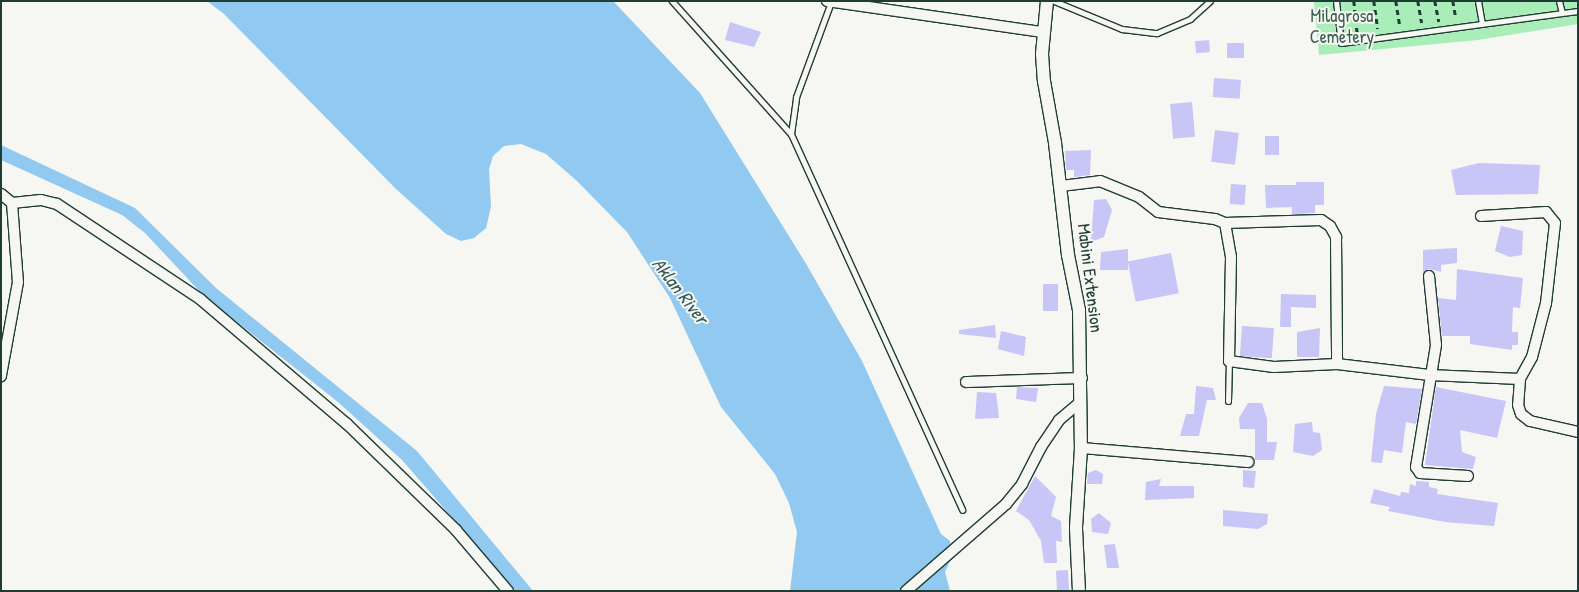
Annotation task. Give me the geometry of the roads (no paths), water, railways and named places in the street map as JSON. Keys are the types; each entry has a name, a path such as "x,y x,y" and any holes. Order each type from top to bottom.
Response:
{"street":[{"name":"Mabini Extension","path":"1047,1 1043,32 1044,81 1061,186 1068,255 1079,310 1082,378 1080,403 1081,448 1076,528 1078,591"},
{"path":"829,2 1043,32"},
{"path":"1061,186 1100,181 1139,197 1158,212 1215,219 1225,224 1321,220 1330,226 1336,237 1337,364"},
{"path":"1,194 12,204 18,282 1,376"},
{"path":"12,204 41,200 57,204 200,299 347,424 456,530 508,591"},
{"path":"1481,216 1546,212 1555,223 1546,303 1532,357 1520,379 1518,405 1521,414 1530,421 1578,432"},
{"path":"1225,224 1231,257 1229,361 1274,367 1337,364 1429,375 1520,379"},
{"path":"1429,276 1436,345 1429,375 1417,472 1468,476"},
{"path":"966,382 1082,378"},
{"path":"906,591 1012,497 1059,420 1080,403"},
{"path":"1081,448 1248,462"}],"lane":[{"path":"672,1 791,134 962,510"},
{"path":"1054,1 1122,29 1157,33 1190,19 1210,1"},
{"path":"1336,1 1341,43 1578,11"},
{"path":"1478,1 1482,24"},
{"path":"1559,1 1562,13"},
{"path":"791,134 796,97 829,2"},
{"path":"1228,401 1229,361"}],"water":[{"name":"Aklan River","path":"207,1 613,1 700,93 805,262 862,361 941,534 950,541 953,555 945,572 950,591 790,591 797,532 789,503 775,474 721,407 670,298 627,232 577,181 546,154 521,144 504,146 493,156 489,169 491,207 486,228 474,238 461,241 446,234 395,188 224,14"},
{"path":"1,145 135,208 216,288 417,451 533,591 516,591 402,460 338,402 203,295 145,233 122,215 1,160"}],"park label":[{"name":"Milagrosa Cemetery","path":"1342,27"}]}
